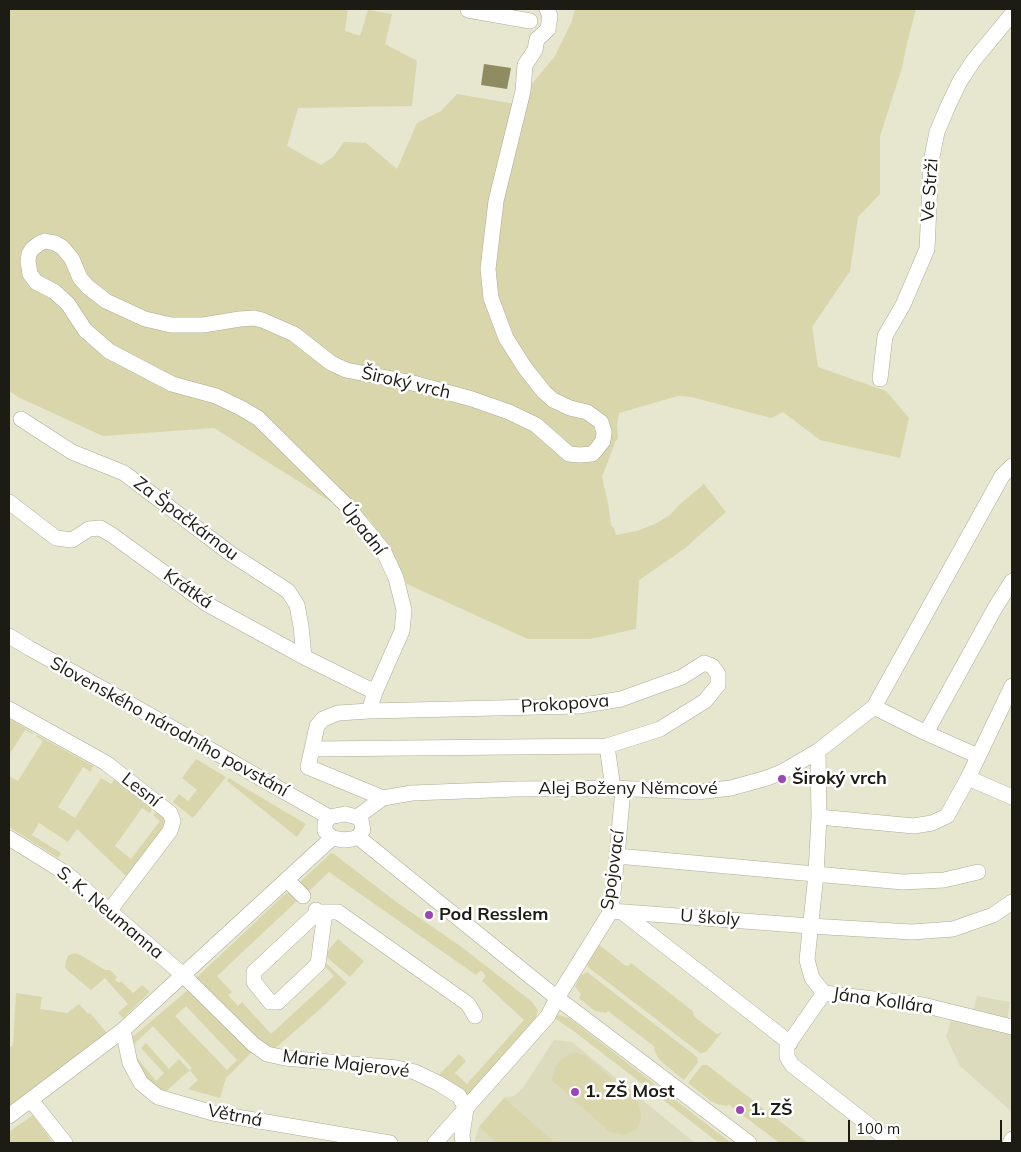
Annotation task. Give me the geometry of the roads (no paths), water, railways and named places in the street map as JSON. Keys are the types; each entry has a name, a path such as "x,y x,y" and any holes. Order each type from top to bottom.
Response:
{"street":[{"name":"Široký vrch","path":"216,396 172,384 109,351 85,330 68,304 55,292 36,282 30,274 28,261 32,249 45,241 55,242 72,259 80,278 88,288 106,301 145,319 171,325 203,325 254,318 262,320 294,334 331,363 346,370 413,383 472,399 509,412 536,425 569,454 592,454 596,450 603,441 604,432 601,422 587,412 570,408 553,400 544,392 525,368 506,338 491,298 488,269 496,200 523,91 524,65 536,50 537,39 548,29 550,16 547,9"},
{"path":"468,10 532,15 531,31 537,39"},
{"name":"Ve Strži","path":"880,379 885,336 903,305 927,249 931,162 937,132 960,81 974,60 1012,14"},
{"name":"Úpadní","path":"216,396 258,418 346,505 383,550 396,578 404,610 402,631 375,692 370,711"},
{"name":"Za Špačkárnou","path":"21,419 72,452 124,473 231,554 288,591 297,605 304,657"},
{"name":"Alej Boženy Němcové","path":"357,817 383,798 412,793 516,789 618,789 697,792 731,788 782,772 818,750 874,707 1002,476 1012,466"},
{"name":"Krátká","path":"9,502 56,538 72,540 89,529 100,528 207,604 304,657 375,692"},
{"path":"926,733 994,608 1012,581"},
{"name":"Slovenského národního povstání","path":"9,636 329,817"},
{"name":"Prokopova","path":"312,749 607,746 660,729 705,701 718,685 718,674 712,666 704,663 682,678 621,699 579,706 370,711 338,713 324,719 318,726 312,749 308,767 383,798"},
{"path":"820,817 914,826 932,823 946,816 968,778 1012,686"},
{"path":"874,707 978,756"},
{"name":"Lesní","path":"9,708 106,763 170,812 173,821 170,831 110,910"},
{"path":"607,746 618,789"},
{"name":"Jána Kollára","path":"818,750 820,817 807,960 812,978 824,993 923,1005 1012,1027"},
{"path":"968,778 1012,797"},
{"name":"Spojovací","path":"435,1143 548,1016 557,998 616,911 618,789"},
{"path":"345,814 357,817 362,820 363,830 358,837 344,840 332,838 325,831 325,824 329,817 345,814"},
{"path":"358,837 557,998 749,1143"},
{"name":"S. K. Neumanna","path":"9,838 67,874 183,975"},
{"path":"9,1116 123,1030 332,838"},
{"path":"617,856 903,882 944,880 978,872"},
{"path":"287,880 315,907 338,912 468,1004 475,1016"},
{"name":"U školy","path":"616,911 912,932 953,929 993,915 1012,902"},
{"path":"315,907 318,964 278,1002 270,1002 254,982 254,972 315,907"},
{"path":"616,911 665,946 790,1043"},
{"path":"665,946 661,930 666,915"},
{"name":"Marie Majerové","path":"183,975 253,1044 267,1054 285,1058 397,1068 415,1072 459,1096 466,1108"},
{"path":"824,993 787,1046 787,1057 792,1065 892,1143"},
{"name":"Větrná","path":"123,1030 130,1063 141,1083 158,1097 213,1113 390,1143"},
{"path":"31,1100 64,1143"},
{"path":"462,1143 466,1108"},
{"path":"1010,1143 1012,1139"}],"place":[{"name":"Široký vrch","path":"782,779"},
{"name":"Pod Resslem","path":"429,915"},
{"name":"1. ZŠ Most","path":"575,1092"},
{"name":"1. ZŠ","path":"740,1110"}]}
